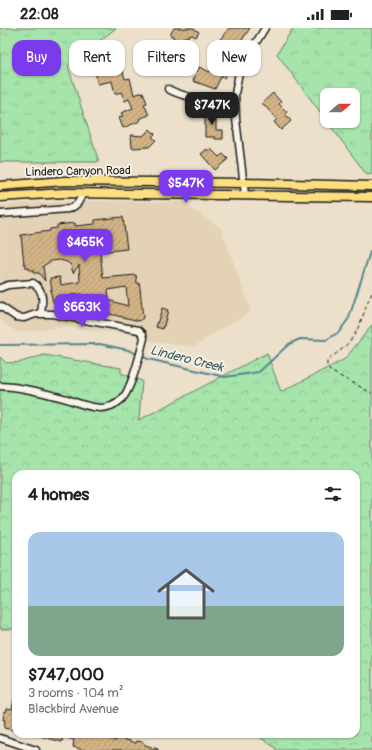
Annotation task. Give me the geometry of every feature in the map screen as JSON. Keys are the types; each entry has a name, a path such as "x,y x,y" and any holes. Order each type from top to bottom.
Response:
{"main road":[{"name":"Lindero Canyon Road","path":"0,186 64,181 372,186"},
{"name":"Lindero Canyon Road","path":"0,197 56,193 83,193 372,197"}],"street":[{"path":"245,195 234,102 240,72 247,57 265,28"},
{"path":"168,89 179,95 190,98 234,102"},
{"path":"0,214 68,209 77,205 83,193"},
{"path":"0,288 8,285 36,284 42,296 43,304 41,313"},
{"path":"0,306 16,317 24,318 41,313 52,314 139,330 143,334 143,342 128,389 122,399 115,404 104,407 90,406 37,391 0,386"},
{"path":"0,738 36,750"}],"path":[{"path":"372,293 359,327 342,350 328,361 327,366 330,371 372,392"}],"shaded area":[{"path":"94,201 182,202 221,228 251,311 193,347 150,341 135,335 63,327 18,332 9,327 0,319 0,206 28,203"}],"green space":[{"path":"0,28 116,28 101,40 69,40 69,76 71,76 99,162 0,162"},
{"path":"293,28 372,28 372,174 367,175 332,128 360,128 360,88 320,88 320,112 277,54"},
{"path":"372,325 372,750 276,750 276,748 261,738 360,738 360,470 12,470 12,629 0,629 0,357 6,363 21,362 44,355 121,368 121,373 142,381 139,420 267,353 281,392 345,359"}],"building":[{"path":"174,28 193,28 199,32 196,37 192,35 182,38 181,40 172,40 174,37 170,35"},
{"path":"229,28 250,28 242,40 220,40"},
{"path":"199,67 207,71 207,76 225,76 224,78 221,77 215,89 193,81 195,76 199,76"},
{"path":"96,76 124,76 125,79 130,78 134,95 143,92 147,103 144,104 149,115 139,119 140,121 123,128 119,118 123,116 121,113 133,108 129,99 125,101 121,92 115,94 112,81 98,84"},
{"path":"273,93 281,102 279,104 287,112 285,114 291,121 281,130 274,122 277,119 262,103"},
{"path":"205,112 216,112 216,130 223,130 223,139 205,137"},
{"path":"150,129 155,134 152,137 156,140 149,147 132,148 131,135 143,136"},
{"path":"207,149 209,151 211,149 219,157 223,154 228,159 215,170 201,154"},
{"path":"123,217 127,249 100,252 103,278 136,275 137,283 139,283 140,288 143,318 140,321 105,313 108,300 128,306 126,287 108,290 109,299 96,300 95,295 82,296 81,294 71,295 71,299 66,302 53,302 50,290 52,290 50,278 60,277 61,285 80,282 79,265 73,273 71,265 67,262 60,260 51,261 43,266 45,281 39,273 33,273 33,270 26,268 26,264 24,264 21,235 50,231 50,229 57,228 57,225 75,223 75,226 95,224 95,220"},
{"path":"162,308 168,310 163,329 156,327"},
{"path":"7,708 12,709 12,730 4,728 4,711 6,712"},
{"path":"47,738 63,738 62,742"},
{"path":"67,738 106,738 116,741 117,738 124,738 136,743 137,741 143,742 145,745 158,750 83,750 73,747 74,740"}],"waterway":[{"name":"Lindero Creek","path":"0,345 100,344 128,350 148,359 225,377 259,372 289,344 300,339 326,340 339,332 349,318 372,249"}]}
